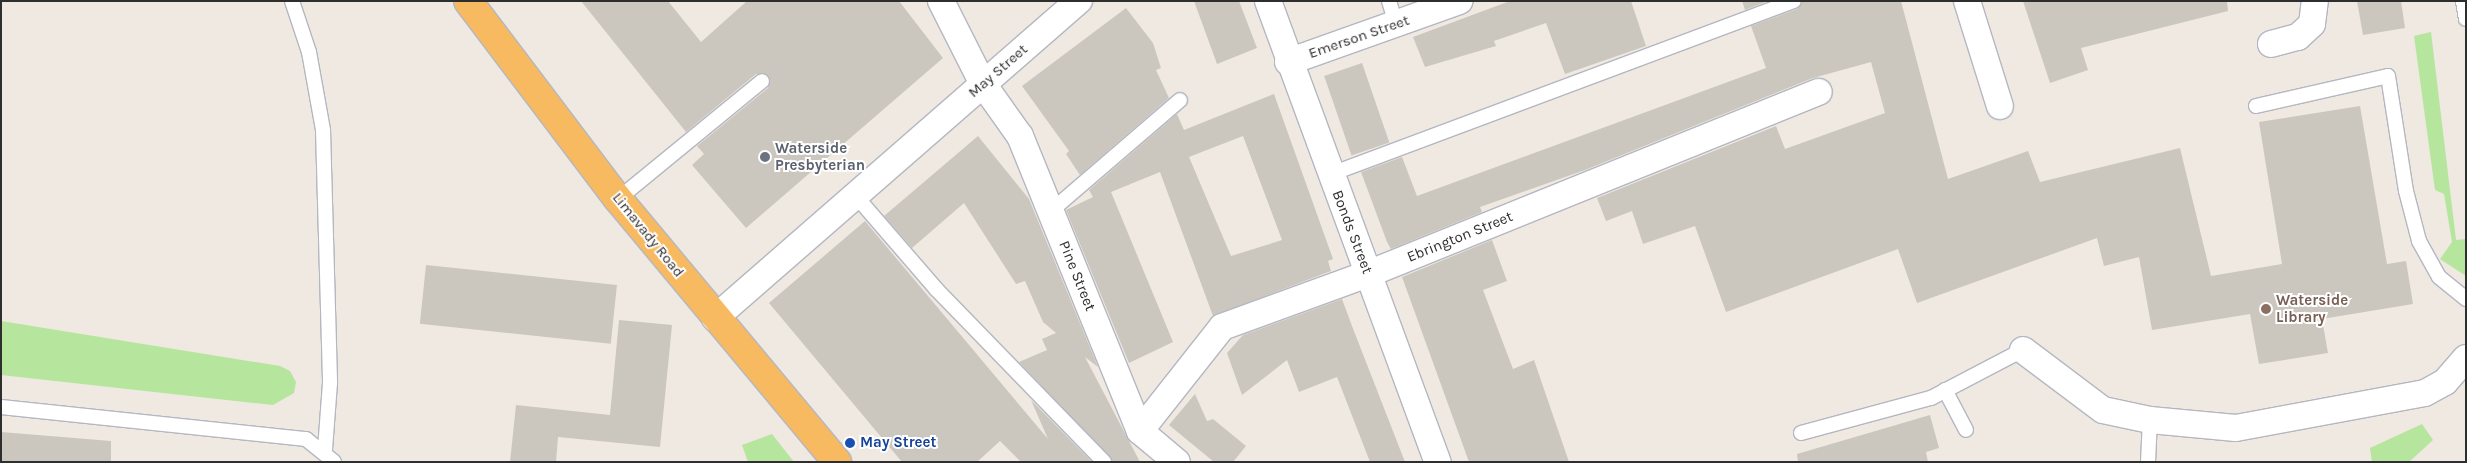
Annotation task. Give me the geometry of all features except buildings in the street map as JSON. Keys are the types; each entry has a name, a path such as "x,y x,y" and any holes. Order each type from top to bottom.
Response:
{"highway":[{"name":"Limavady Road","path":"468,1 618,199 715,318 837,462"}],"street":[{"name":"Pine Street","path":"941,1 983,84 1020,136 1140,431 1163,457"},
{"name":"May Street","path":"715,318 1079,1"},
{"name":"Bonds Street","path":"1268,1 1288,62 1438,462"},
{"name":"Emerson Street","path":"1288,62 1393,12 1459,1"},
{"path":"1967,1 2000,106"},
{"path":"2271,44 2298,37 2312,24 2315,1"},
{"name":"Ebrington Street","path":"1140,431 1222,327 1368,274 1819,92"},
{"path":"2023,350 2103,410 2150,420 2236,428 2353,409 2425,393 2445,382 2466,358"}],"lane":[{"path":"292,1 309,52 323,130 330,383 325,450"},
{"path":"1330,174 1794,1"},
{"path":"2463,1 2466,19"},
{"path":"2256,106 2388,76 2406,192 2419,241 2439,277 2466,299"},
{"path":"618,199 762,81"},
{"path":"1050,211 1180,100"},
{"path":"855,195 936,288 1104,462"},
{"path":"1801,433 1945,390 2023,350"},
{"path":"1945,390 1966,430"},
{"path":"1,407 306,439 325,450 334,462"},
{"path":"2148,462 2150,420"}],"green space":[{"path":"2431,32 2456,240 2466,239 2466,276 2440,259 2452,242 2444,194 2435,190 2414,36"},
{"path":"1,321 280,366 290,371 296,382 294,393 273,405 1,375"},
{"path":"2422,424 2433,440 2409,462 2372,462 2370,448"},
{"path":"772,434 794,462 748,462 742,445"}],"place":[{"name":"Waterside Presbyterian","path":"765,157"},
{"name":"Waterside Library","path":"2266,309"},
{"name":"May Street","path":"850,443"}]}
